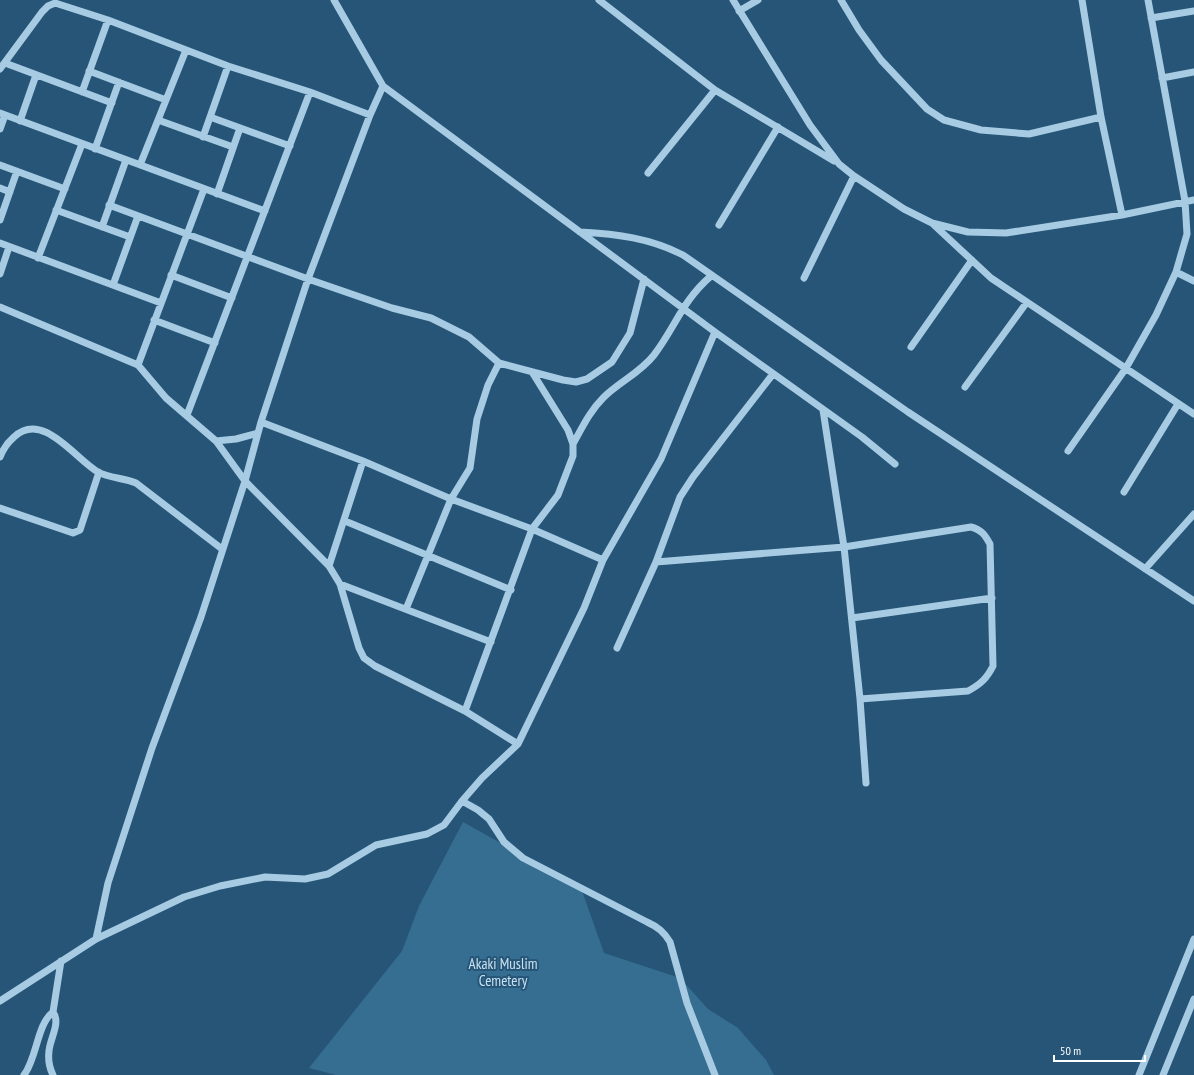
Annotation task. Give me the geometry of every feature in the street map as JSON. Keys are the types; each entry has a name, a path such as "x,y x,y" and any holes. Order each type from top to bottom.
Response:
{"street":[{"path":"334,0 383,86 682,308 862,437 895,464"},
{"path":"599,0 715,90 839,164 854,176 932,224 991,278 1070,329 1100,352 1194,414"},
{"path":"733,0 810,125 839,164"},
{"path":"739,11 758,0"},
{"path":"841,0 859,30 881,60 927,109 944,120 981,130 1029,134 1101,117"},
{"path":"1082,0 1101,117 1122,215"},
{"path":"1068,451 1126,368 1156,315 1176,272 1186,234 1185,202 1148,0"},
{"path":"0,69 48,6 55,4 108,20 228,66 310,92 370,115"},
{"path":"1151,18 1194,11"},
{"path":"82,92 108,20"},
{"path":"140,166 186,50"},
{"path":"5,63 112,103"},
{"path":"203,137 228,66"},
{"path":"89,71 166,100"},
{"path":"1162,78 1194,72"},
{"path":"20,121 36,75"},
{"path":"95,149 119,82"},
{"path":"96,939 113,868 152,748 201,617 245,481 261,422 308,279 370,115 383,86"},
{"path":"648,173 715,90"},
{"path":"187,415 310,92"},
{"path":"0,129 2,114 265,211"},
{"path":"210,117 290,146"},
{"path":"158,120 233,148"},
{"path":"217,194 240,128"},
{"path":"719,225 778,128"},
{"path":"38,258 82,144"},
{"path":"102,227 126,160"},
{"path":"0,165 65,188"},
{"path":"0,220 17,171"},
{"path":"804,278 854,176"},
{"path":"0,188 10,192"},
{"path":"138,365 204,189"},
{"path":"932,224 968,232 1006,233 1122,215 1194,200"},
{"path":"109,205 308,279 392,308 432,318 469,337 499,363 576,382 588,379 612,362 630,333 644,279"},
{"path":"56,210 130,237"},
{"path":"113,285 138,216"},
{"path":"580,232 614,234 658,243 683,255 711,276 784,324 914,416 1194,601"},
{"path":"0,244 161,303"},
{"path":"0,274 9,247"},
{"path":"911,347 972,260"},
{"path":"1176,272 1194,281"},
{"path":"171,275 232,298"},
{"path":"573,444 592,410 604,398 638,371 654,355 682,308 700,286 711,276"},
{"path":"965,387 1027,302"},
{"path":"0,307 138,365 166,398 216,441 245,481 329,566 340,584 359,648 364,658 375,666 465,711 518,744"},
{"path":"154,320 215,343"},
{"path":"0,1000 96,939 184,897 220,886 265,877 305,879 328,874 376,845 427,834 444,825 482,778 518,744 584,608 604,560 661,459 715,332"},
{"path":"406,609 451,499 470,468 477,419 488,385 499,363"},
{"path":"465,711 511,590 532,529 558,495 572,456 573,444 568,430 532,372"},
{"path":"617,648 656,562 680,497 693,477 773,374"},
{"path":"1124,492 1178,404"},
{"path":"823,410 844,547 860,699 866,783"},
{"path":"261,422 363,461 451,499 532,529 604,560"},
{"path":"0,457 5,446 17,434 26,430 36,429 55,436 99,472 125,478 136,483 222,549"},
{"path":"216,441 236,440 258,433"},
{"path":"329,566 363,461"},
{"path":"0,508 73,533 78,533 99,472"},
{"path":"1145,569 1194,514"},
{"path":"344,521 511,590"},
{"path":"656,562 844,547 971,527 980,529 990,544 994,666 981,684 968,691 860,699"},
{"path":"340,584 491,642"},
{"path":"852,618 992,598"},
{"path":"462,801 478,810 488,819 504,842 522,858 659,928 665,934 670,942 688,1003 715,1075"},
{"path":"1139,1075 1194,939"},
{"path":"24,1075 35,1053 46,1019 52,1012 61,961"},
{"path":"1163,1075 1194,999"},
{"path":"52,1012 56,1016 56,1022 48,1049 48,1061 53,1075"}],"green space":[{"name":"Akaki Muslim Cemetery","path":"463,822 581,888 604,953 680,978 708,1009 738,1028 766,1060 774,1075 336,1075 309,1068 402,951 419,906"}]}
